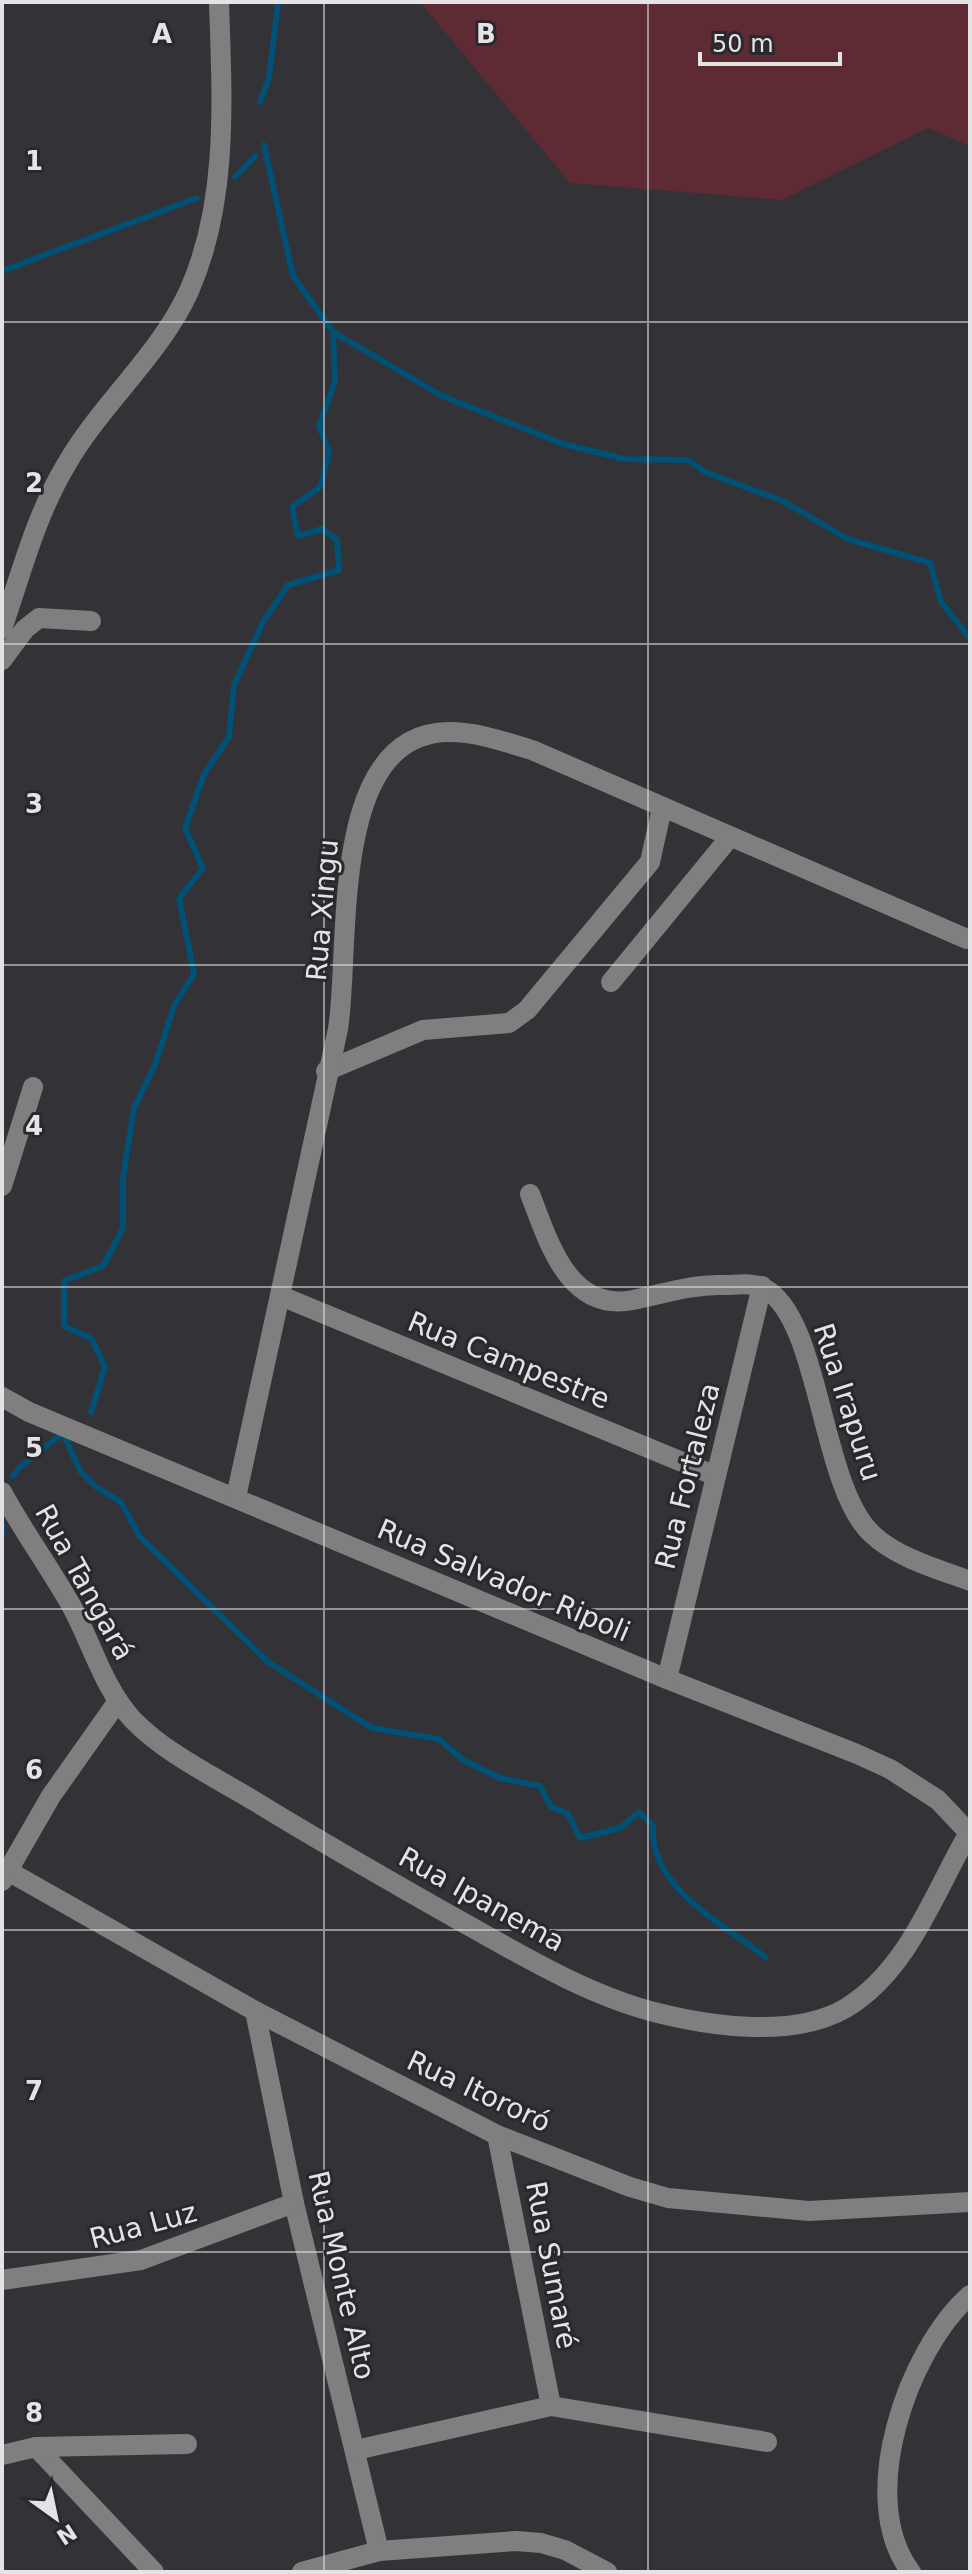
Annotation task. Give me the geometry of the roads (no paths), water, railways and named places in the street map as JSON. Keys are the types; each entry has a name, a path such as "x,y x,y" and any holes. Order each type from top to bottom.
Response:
{"street":[{"path":"2,629 42,513 66,465 189,291 212,214 220,160 219,2"},
{"path":"2,660 25,629 39,618 91,621"},
{"name":"Rua Xingu","path":"236,1497 344,991 352,846 367,792 397,752 417,739 447,732 481,735 532,750 967,939"},
{"path":"326,1071 423,1030 509,1023 527,1010 650,862 662,808"},
{"path":"611,982 730,837"},
{"path":"2,1186 33,1087"},
{"path":"530,1194 556,1258 570,1280 586,1292 610,1301 628,1301 706,1285 762,1286"},
{"name":"Rua Fortaleza","path":"667,1679 762,1286"},
{"name":"Rua Irapuru","path":"762,1286 779,1301 794,1323 845,1488 859,1521 889,1548 970,1581"},
{"name":"Rua Campestre","path":"281,1296 716,1476"},
{"name":"Rua Salvador Ripoli","path":"2,1397 29,1412 890,1769 938,1800 970,1833"},
{"name":"Rua Tangará","path":"2,1492 73,1609 118,1701"},
{"path":"5,1876 51,1796 118,1701"},
{"name":"Rua Ipanema","path":"118,1701 134,1721 164,1744 320,1842 523,1956 600,1993 659,2013 783,2028 813,2023 846,2008 881,1982 901,1957 970,1833"},
{"name":"Rua Itororó","path":"5,1876 255,2011 497,2135 630,2187 668,2198 809,2211 970,2202"},
{"name":"Rua Monte Alto","path":"255,2011 294,2203 379,2551"},
{"name":"Rua Sumaré","path":"497,2135 551,2406"},
{"name":"Rua Luz","path":"2,2280 141,2260 294,2203"},
{"path":"911,2572 894,2544 891,2528 889,2480 893,2440 908,2387 929,2344 951,2312 970,2295"},
{"path":"356,2450 551,2406 767,2442"},
{"path":"2,2455 36,2447 187,2444"},
{"path":"36,2447 154,2572"},
{"path":"302,2572 379,2551 490,2542 541,2543 607,2572"}],"waterway":[{"path":"260,102 269,78 278,2"},
{"path":"91,1412 105,1367 92,1339 64,1326 64,1281 103,1266 123,1228 123,1177 134,1108 155,1065 174,1006 194,974 179,899 203,868 185,828 204,774 229,737 234,685 263,622 288,585 339,570 337,540 322,529 298,536 292,507 321,486 329,451 319,426 335,381 333,332 293,276 264,145"},
{"path":"235,177 255,156"},
{"path":"2,271 197,198"},
{"path":"333,332 442,396 563,444 625,459 688,460 705,472 783,501 848,539 930,563 941,602 970,638"},
{"path":"13,1476 63,1433 80,1471 96,1487 121,1502 140,1537 268,1662 372,1728 439,1739 463,1760 500,1778 540,1786 551,1807 568,1814 580,1838 620,1828 639,1812 653,1826 655,1848 663,1868 676,1886 710,1917 765,1957"},
{"path":"2,1526 2,1533"}]}
